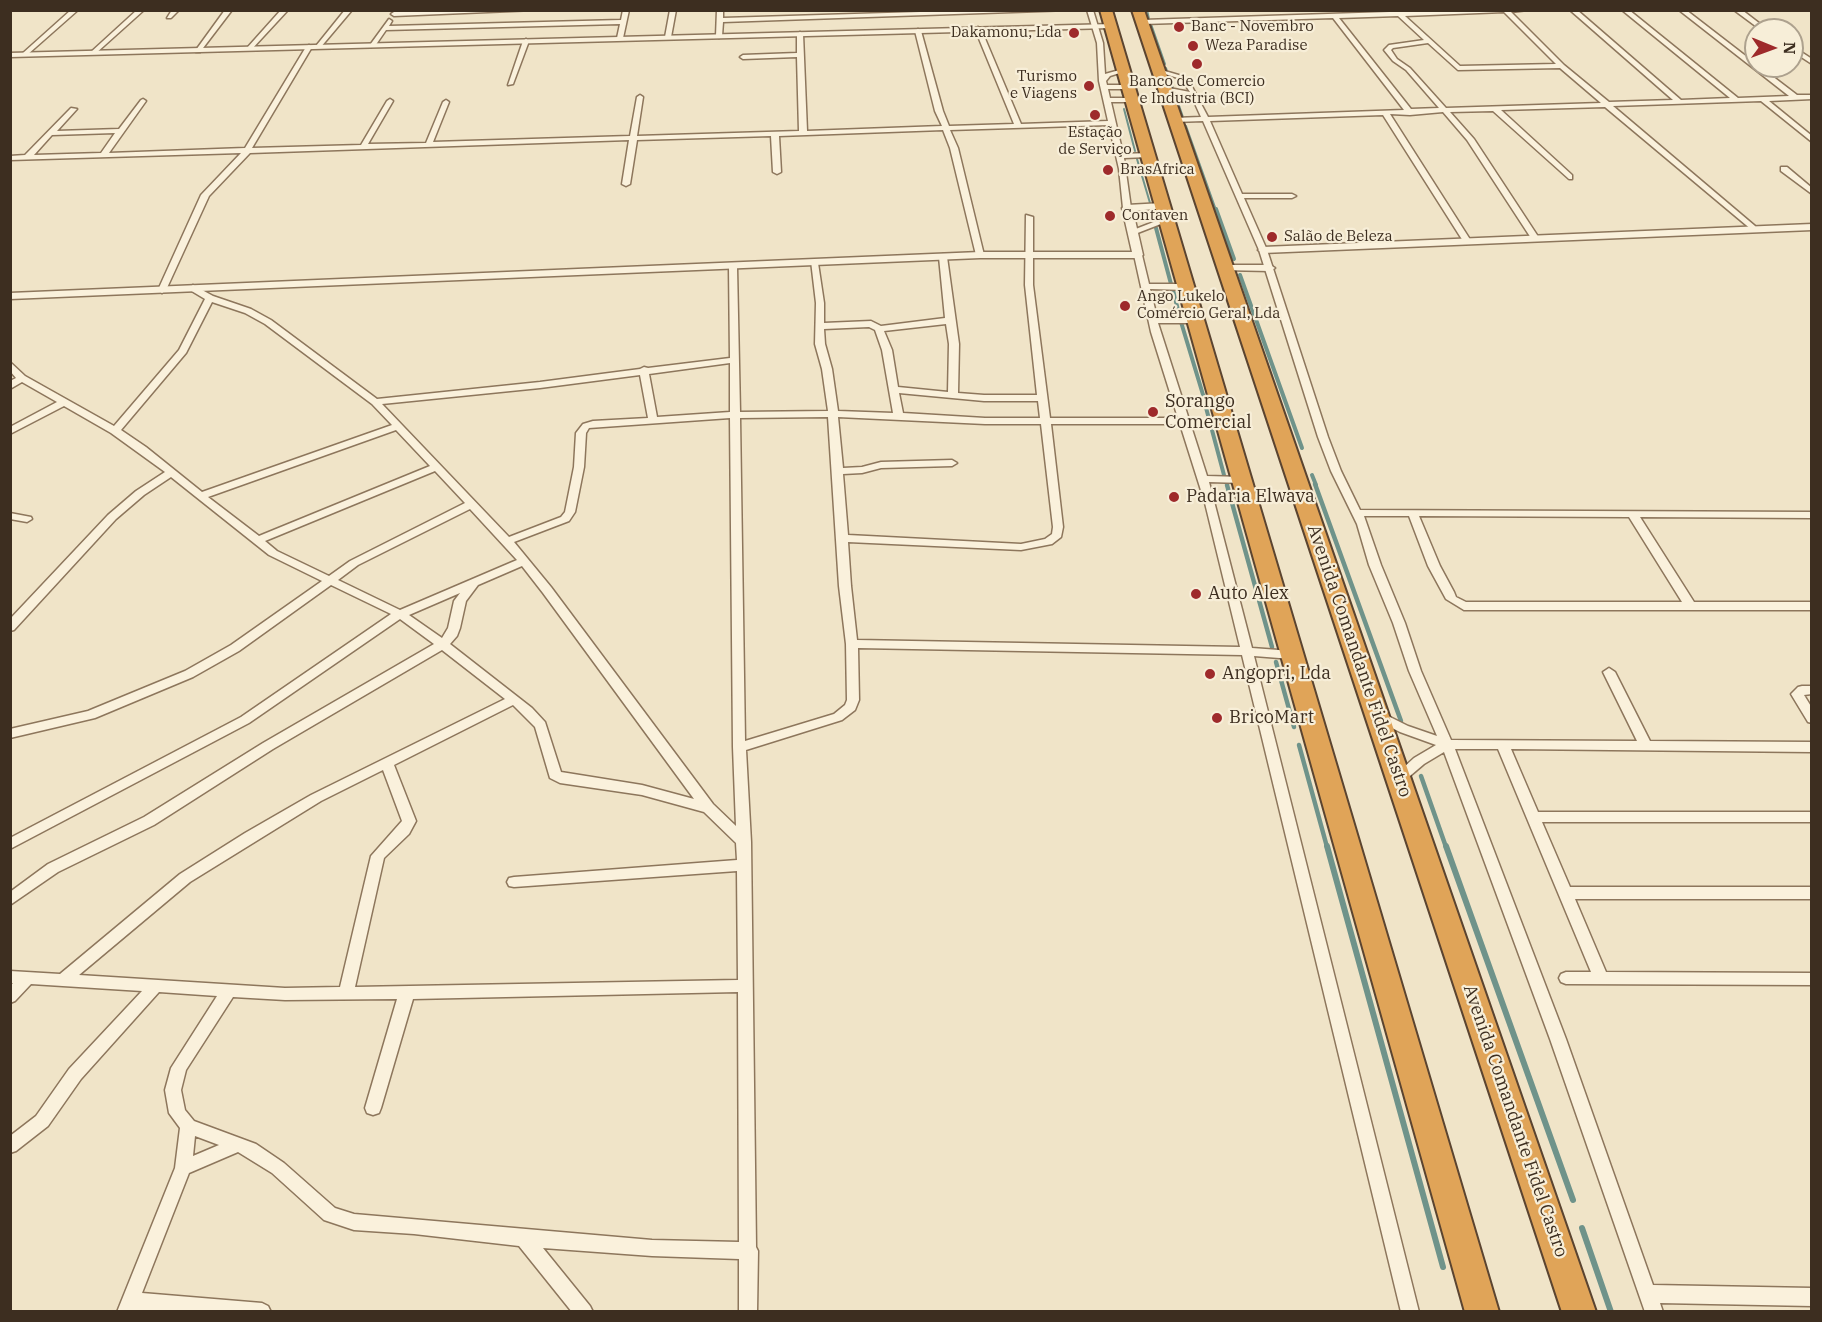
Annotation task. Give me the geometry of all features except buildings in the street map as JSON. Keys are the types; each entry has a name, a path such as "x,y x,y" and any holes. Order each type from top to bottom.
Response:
{"highway":[{"path":"1106,10 1482,1311"},
{"name":"Avenida Comandante Fidel Castro","path":"1140,16 1579,1311"}],"street":[{"path":"25,54 75,10"},
{"path":"93,53 141,10"},
{"path":"169,17 176,10"},
{"path":"198,51 229,10"},
{"path":"249,49 285,10"},
{"path":"162,290 205,195 247,151 313,47 349,10"},
{"path":"373,45 396,12 532,10"},
{"path":"620,38 626,10"},
{"path":"668,38 673,10"},
{"path":"719,36 720,10"},
{"path":"720,20 886,13 1067,10"},
{"path":"1090,10 1100,43 1098,56 1120,156 1126,208 1153,320 1183,421 1204,479 1245,651 1282,786 1410,1311"},
{"path":"1176,10 1181,21"},
{"path":"1140,16 1181,21 1525,10"},
{"path":"1573,10 1680,102"},
{"path":"1625,10 1737,100"},
{"path":"1682,10 1796,98"},
{"path":"1004,11 1007,28"},
{"path":"1506,11 1562,66 1752,228"},
{"path":"886,13 891,32"},
{"path":"1400,14 1452,65 1462,69 1562,66"},
{"path":"1335,16 1410,112"},
{"path":"385,28 624,22"},
{"path":"10,55 1110,26"},
{"path":"978,29 1018,126"},
{"path":"918,31 939,111 954,148 980,255"},
{"path":"800,34 803,132"},
{"path":"510,84 526,41"},
{"path":"1430,41 1389,47 1387,50 1447,111 1484,159 1534,238"},
{"path":"743,57 801,55"},
{"path":"1372,61 1395,60"},
{"path":"1103,84 1108,75 1123,71"},
{"path":"1161,80 1180,77 1190,86 1263,250 1323,436 1336,471 1357,513 1415,671 1447,744 1558,1039 1654,1311"},
{"path":"1161,80 1195,95"},
{"path":"1103,84 1130,94"},
{"path":"1107,100 1130,94"},
{"path":"626,184 640,97"},
{"path":"1763,99 1812,140"},
{"path":"1174,120 1810,99"},
{"path":"103,155 143,101"},
{"path":"363,147 390,101"},
{"path":"429,144 446,102"},
{"path":"27,158 73,109"},
{"path":"1495,109 1569,177"},
{"path":"1386,114 1467,241"},
{"path":"10,158 1111,123"},
{"path":"51,133 121,131"},
{"path":"775,134 777,172"},
{"path":"1120,156 1148,155"},
{"path":"1784,169 1812,192"},
{"path":"1240,196 1292,196"},
{"path":"1126,208 1163,206"},
{"path":"843,538 1021,547 1048,542 1057,535 1029,285 1029,217"},
{"path":"1132,232 1167,220"},
{"path":"1263,250 1812,227"},
{"path":"10,296 733,267 943,256 1138,255"},
{"path":"943,256 954,344 953,395"},
{"path":"739,747 846,713 853,700 852,644 845,586 833,414 827,369 820,344 821,326 814,263"},
{"path":"733,267 739,747 744,842 748,1311"},
{"path":"1225,268 1270,268"},
{"path":"1145,286 1186,287"},
{"path":"193,288 210,298 248,311 268,322 375,402 396,427 473,503 507,541 547,590 708,808 744,842"},
{"path":"115,430 183,351 210,298"},
{"path":"879,329 945,322 950,319"},
{"path":"1153,320 1196,320"},
{"path":"821,326 871,324 879,329 887,350 898,415"},
{"path":"375,402 540,385 734,360"},
{"path":"10,365 22,378 115,430 273,553 400,614 444,644 528,711 541,725 555,775 560,778 632,788 708,808"},
{"path":"644,370 652,420"},
{"path":"10,386 22,378"},
{"path":"894,390 984,398 1041,398"},
{"path":"1177,401 1219,401"},
{"path":"10,431 65,402"},
{"path":"507,541 565,519 570,512 579,467 582,429 593,424 736,416 833,414 898,415 984,421 1183,421"},
{"path":"200,496 396,427"},
{"path":"838,471 862,470 881,465 951,463"},
{"path":"256,541 435,466"},
{"path":"10,627 112,517 140,493 170,473"},
{"path":"1204,479 1242,480"},
{"path":"10,734 91,715 189,674 235,648 328,581 370,554 473,503"},
{"path":"1357,513 1812,516"},
{"path":"1413,514 1452,600 1464,606 1812,606"},
{"path":"1633,515 1691,606"},
{"path":"10,516 27,519"},
{"path":"10,844 245,720 400,614 522,562"},
{"path":"10,900 61,863 149,821 268,746 444,644 454,628 460,601 475,582"},
{"path":"852,644 1245,651 1292,655"},
{"path":"1610,672 1646,746"},
{"path":"1812,690 1802,690 1797,694 1812,719"},
{"path":"62,981 185,878 316,798 513,700"},
{"path":"1378,716 1404,729 1447,744 1812,747"},
{"path":"1399,778 1419,761 1447,744"},
{"path":"1503,745 1601,978"},
{"path":"346,993 378,856 404,830 409,821 387,762"},
{"path":"1533,817 1812,817"},
{"path":"514,882 744,865"},
{"path":"1565,893 1812,893"},
{"path":"10,977 26,980 285,994 744,986"},
{"path":"1566,978 1812,979"},
{"path":"10,997 26,980"},
{"path":"10,1146 42,1121 75,1074 156,986"},
{"path":"229,990 179,1068 173,1090 177,1113 188,1126 250,1149 278,1168 330,1214 381,1225 414,1226 525,1238 652,1248 749,1251"},
{"path":"373,1108 407,992"},
{"path":"188,1126 183,1168 129,1306 262,1311"},
{"path":"183,1168 236,1145"},
{"path":"525,1238 584,1311"},
{"path":"1648,1294 1812,1297"}],"waterway":[{"path":"1147,10 1149,19"},
{"path":"1151,24 1165,64"},
{"path":"1166,68 1184,120"},
{"path":"1124,109 1135,151"},
{"path":"1186,126 1216,210"},
{"path":"1137,159 1150,203"},
{"path":"1151,209 1155,221"},
{"path":"1216,209 1234,259"},
{"path":"1156,228 1171,284"},
{"path":"1240,275 1302,448"},
{"path":"1173,290 1180,318"},
{"path":"1181,322 1204,398"},
{"path":"1205,404 1224,475"},
{"path":"1312,475 1316,485"},
{"path":"1315,484 1401,721"},
{"path":"1227,485 1272,647"},
{"path":"1276,662 1294,727"},
{"path":"1299,745 1327,847"},
{"path":"1421,776 1446,847"},
{"path":"1327,846 1443,1267"},
{"path":"1446,846 1573,1200"},
{"path":"1582,1228 1611,1312"}],"place":[{"name":"Banc - Novembro","path":"1179,27"},
{"name":"Dakamonu, Lda","path":"1074,33"},
{"name":"Weza Paradise","path":"1193,46"},
{"name":"Banco de Comercio e Industria (BCI)","path":"1197,64"},
{"name":"Turismo e Viagens","path":"1089,86"},
{"name":"Estação de Serviço","path":"1095,115"},
{"name":"BrasAfrica","path":"1108,170"},
{"name":"Contaven","path":"1110,216"},
{"name":"Salão de Beleza","path":"1272,237"},
{"name":"Ango Lukelo Comércio Geral, Lda","path":"1125,306"},
{"name":"Sorango Comercial","path":"1153,412"},
{"name":"Padaria Elwava","path":"1174,497"},
{"name":"Auto Alex","path":"1196,594"},
{"name":"Angopri, Lda","path":"1210,674"},
{"name":"BricoMart","path":"1217,718"}]}
